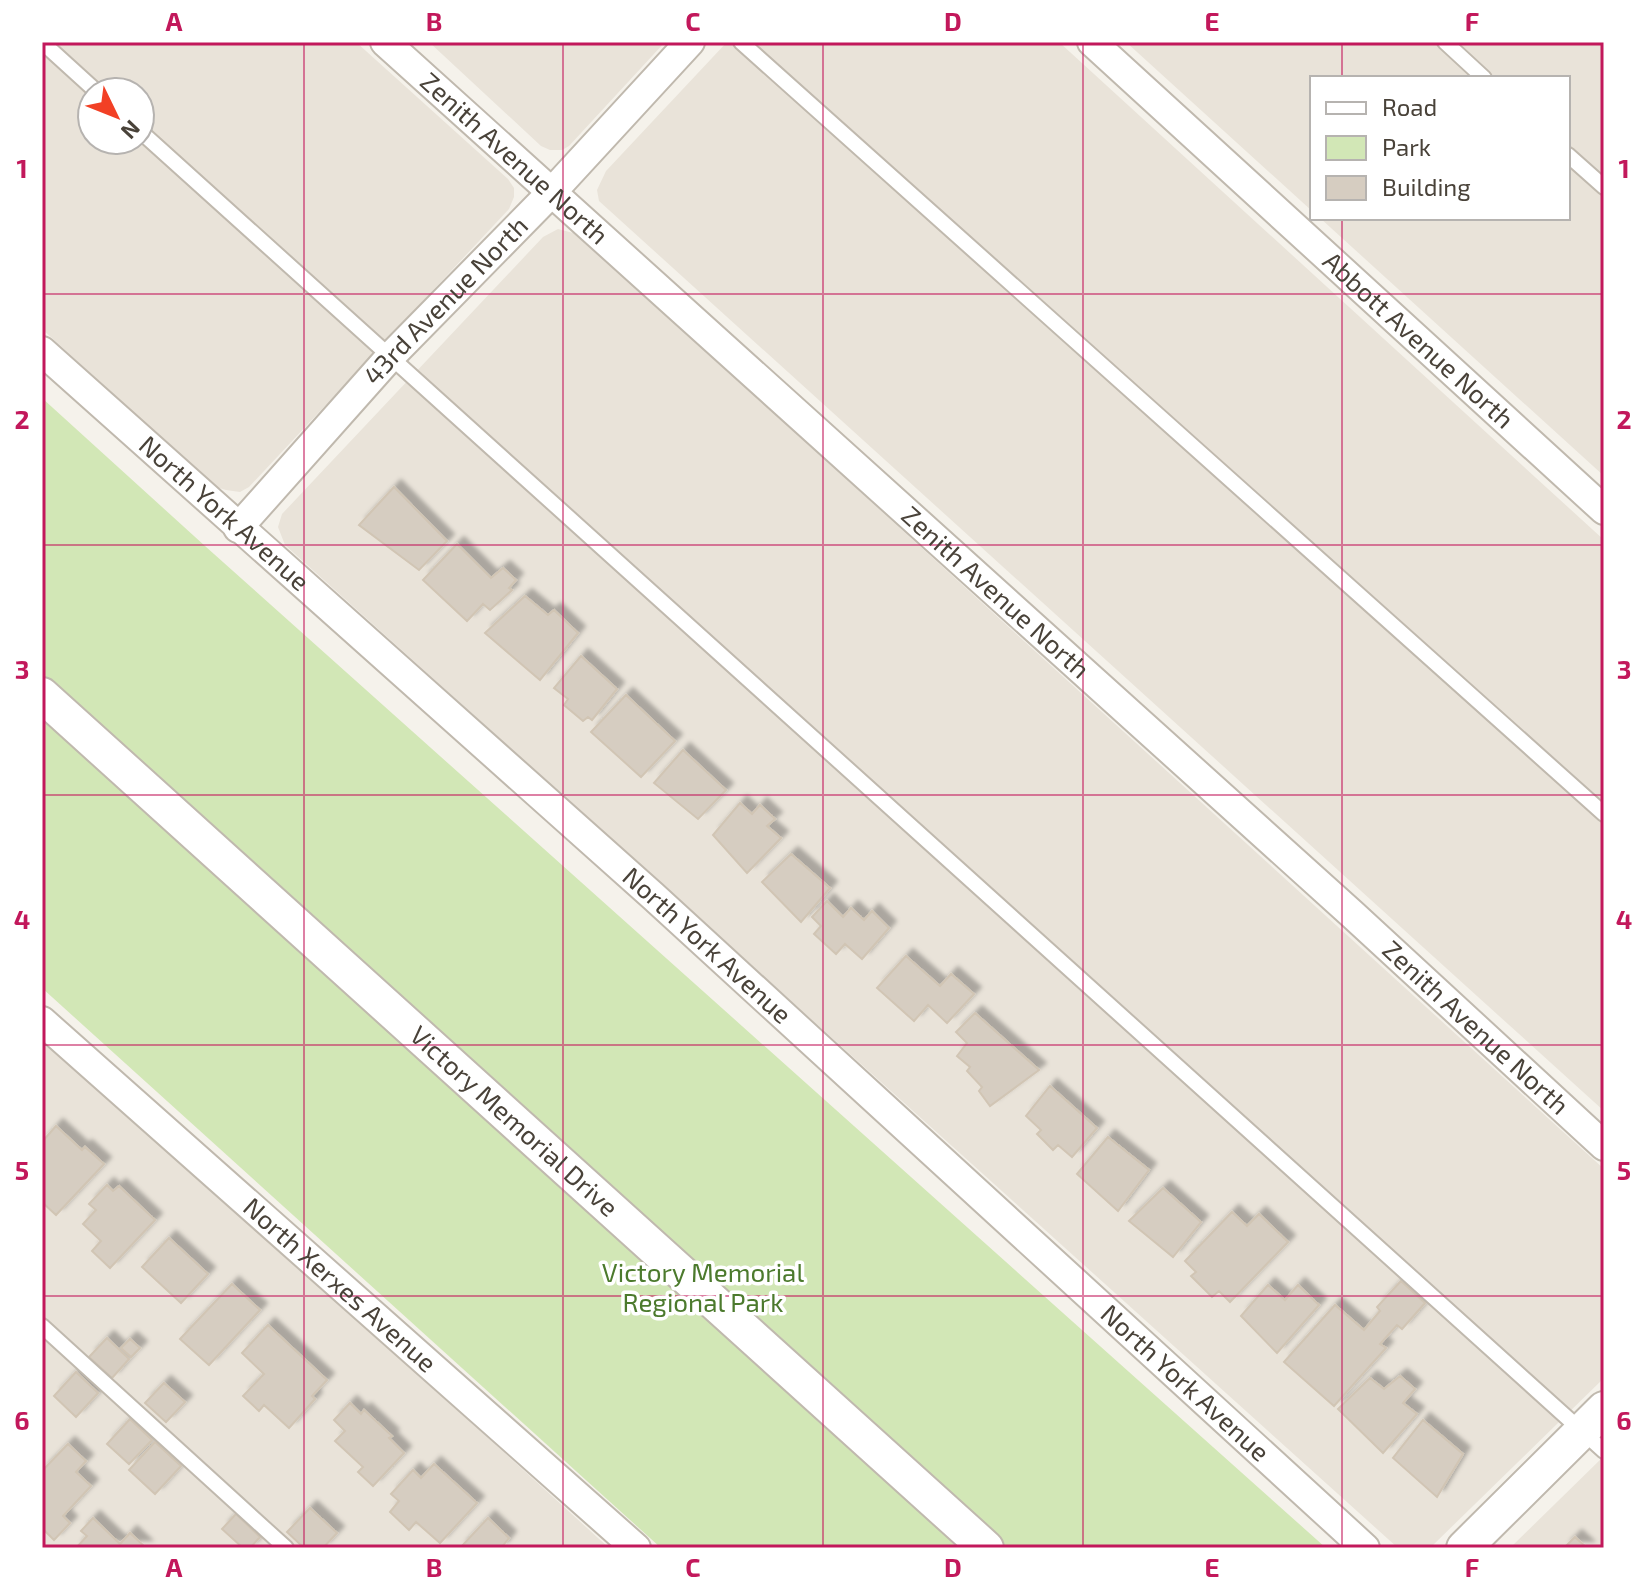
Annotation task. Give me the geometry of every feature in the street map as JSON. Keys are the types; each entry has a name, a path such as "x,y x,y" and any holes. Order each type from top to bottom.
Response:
{"street":[{"name":"Zenith Avenue North","path":"385,42 1352,914 1604,1146"},
{"name":"43rd Avenue North","path":"238,528 390,357 551,193 690,42"},
{"name":"Abbott Avenue North","path":"1092,42 1604,510"},
{"name":"North York Avenue","path":"42,351 653,896 1365,1548"},
{"name":"Victory Memorial Drive","path":"42,695 986,1548"},
{"name":"North Xerxes Avenue","path":"42,1021 636,1548"},
{"path":"1464,1548 1597,1430"}],"lane":[{"path":"42,42 79,76"},
{"path":"741,42 1604,814"},
{"path":"1445,42 1482,76"},
{"path":"156,145 1597,1430"},
{"path":"1570,157 1604,187"},
{"path":"42,1326 286,1548"}],"shaded area":[{"path":"42,42 356,42 508,179 514,188 509,209 249,487 240,492 216,487 42,329"},
{"path":"429,42 665,42 569,146 562,150 550,150 541,146"},
{"path":"727,42 1059,42 1604,540 1604,1111 599,201 597,190 606,171"},
{"path":"1126,42 1604,42 1604,476 1322,220 1570,220 1570,76 1310,76 1310,209"},
{"path":"558,229 577,234 1604,1169 1604,1378 1430,1548 1398,1548 285,545 278,527 282,514 543,237"},
{"path":"42,1031 609,1548 42,1548"},
{"path":"1604,1456 1604,1548 1510,1548"}],"green space":[{"name":"Victory Memorial Regional Park","path":"42,398 1326,1548 661,1548 42,988"}],"building":[{"path":"394,487 447,541 419,570 359,525"},
{"path":"457,544 491,578 503,568 516,580 509,588 512,590 490,610 483,604 467,621 423,580"},
{"path":"525,596 548,615 554,610 578,633 540,680 485,633"},
{"path":"581,656 617,689 592,720 588,717 583,721 564,705 568,699 554,688"},
{"path":"626,695 675,741 641,777 591,732"},
{"path":"683,750 726,790 698,819 654,783"},
{"path":"740,803 752,814 760,805 775,819 767,826 781,838 747,873 713,835"},
{"path":"791,854 830,888 801,922 762,882"},
{"path":"827,901 843,917 851,908 864,920 872,911 889,928 862,959 845,944 836,954 814,934 821,926 812,917"},
{"path":"906,956 940,986 951,974 974,994 947,1023 928,1005 914,1021 877,988"},
{"path":"975,1013 1039,1070 990,1106 979,1091 982,1087 967,1071 970,1067 957,1056 967,1043 956,1032"},
{"path":"1050,1086 1097,1128 1072,1157 1058,1145 1053,1150 1037,1134 1041,1130 1026,1116"},
{"path":"56,1126 82,1150 85,1147 104,1164 56,1215 42,1202 42,1142"},
{"path":"1108,1137 1149,1170 1118,1211 1077,1174"},
{"path":"107,1185 113,1191 119,1186 155,1220 110,1268 92,1251 101,1241 83,1224 96,1210 89,1204"},
{"path":"1163,1188 1201,1222 1173,1257 1129,1221"},
{"path":"1232,1212 1247,1226 1259,1214 1288,1242 1230,1302 1219,1291 1212,1297 1191,1276 1196,1272 1185,1261"},
{"path":"169,1238 208,1274 181,1303 142,1267"},
{"path":"1401,1281 1425,1303 1402,1329 1397,1325 1380,1344 1386,1348 1334,1406 1284,1362 1335,1305 1364,1330 1380,1311 1377,1307"},
{"path":"232,1284 260,1310 209,1365 180,1339"},
{"path":"1268,1285 1285,1300 1298,1285 1319,1305 1277,1353 1241,1316"},
{"path":"268,1325 327,1380 289,1428 264,1405 259,1411 243,1396 264,1374 242,1353"},
{"path":"107,1338 129,1359 112,1378 89,1357"},
{"path":"130,1339 140,1348 131,1357 121,1348"},
{"path":"76,1372 98,1393 76,1417 54,1396"},
{"path":"1400,1376 1415,1389 1403,1403 1417,1414 1383,1453 1338,1409 1370,1378 1384,1389"},
{"path":"164,1383 185,1402 166,1422 145,1403"},
{"path":"350,1403 361,1414 364,1410 392,1436 389,1438 404,1453 373,1486 358,1472 363,1467 335,1441 345,1431 334,1420"},
{"path":"130,1419 152,1440 129,1464 107,1444"},
{"path":"1423,1420 1463,1454 1437,1497 1393,1458"},
{"path":"155,1442 181,1466 155,1494 129,1470"},
{"path":"68,1444 86,1461 76,1472 91,1486 63,1516 70,1523 54,1540 42,1528 42,1471"},
{"path":"434,1464 477,1503 440,1543 416,1522 409,1530 390,1512 399,1501 391,1494 413,1470 421,1478"},
{"path":"310,1508 337,1533 323,1548 304,1548 287,1532"},
{"path":"236,1514 260,1537 250,1548 243,1548 222,1529"},
{"path":"93,1518 120,1544 130,1533 145,1547 76,1548 87,1536 81,1531"},
{"path":"488,1518 509,1538 501,1548 460,1548"},
{"path":"1575,1537 1587,1548 1564,1548"}]}
